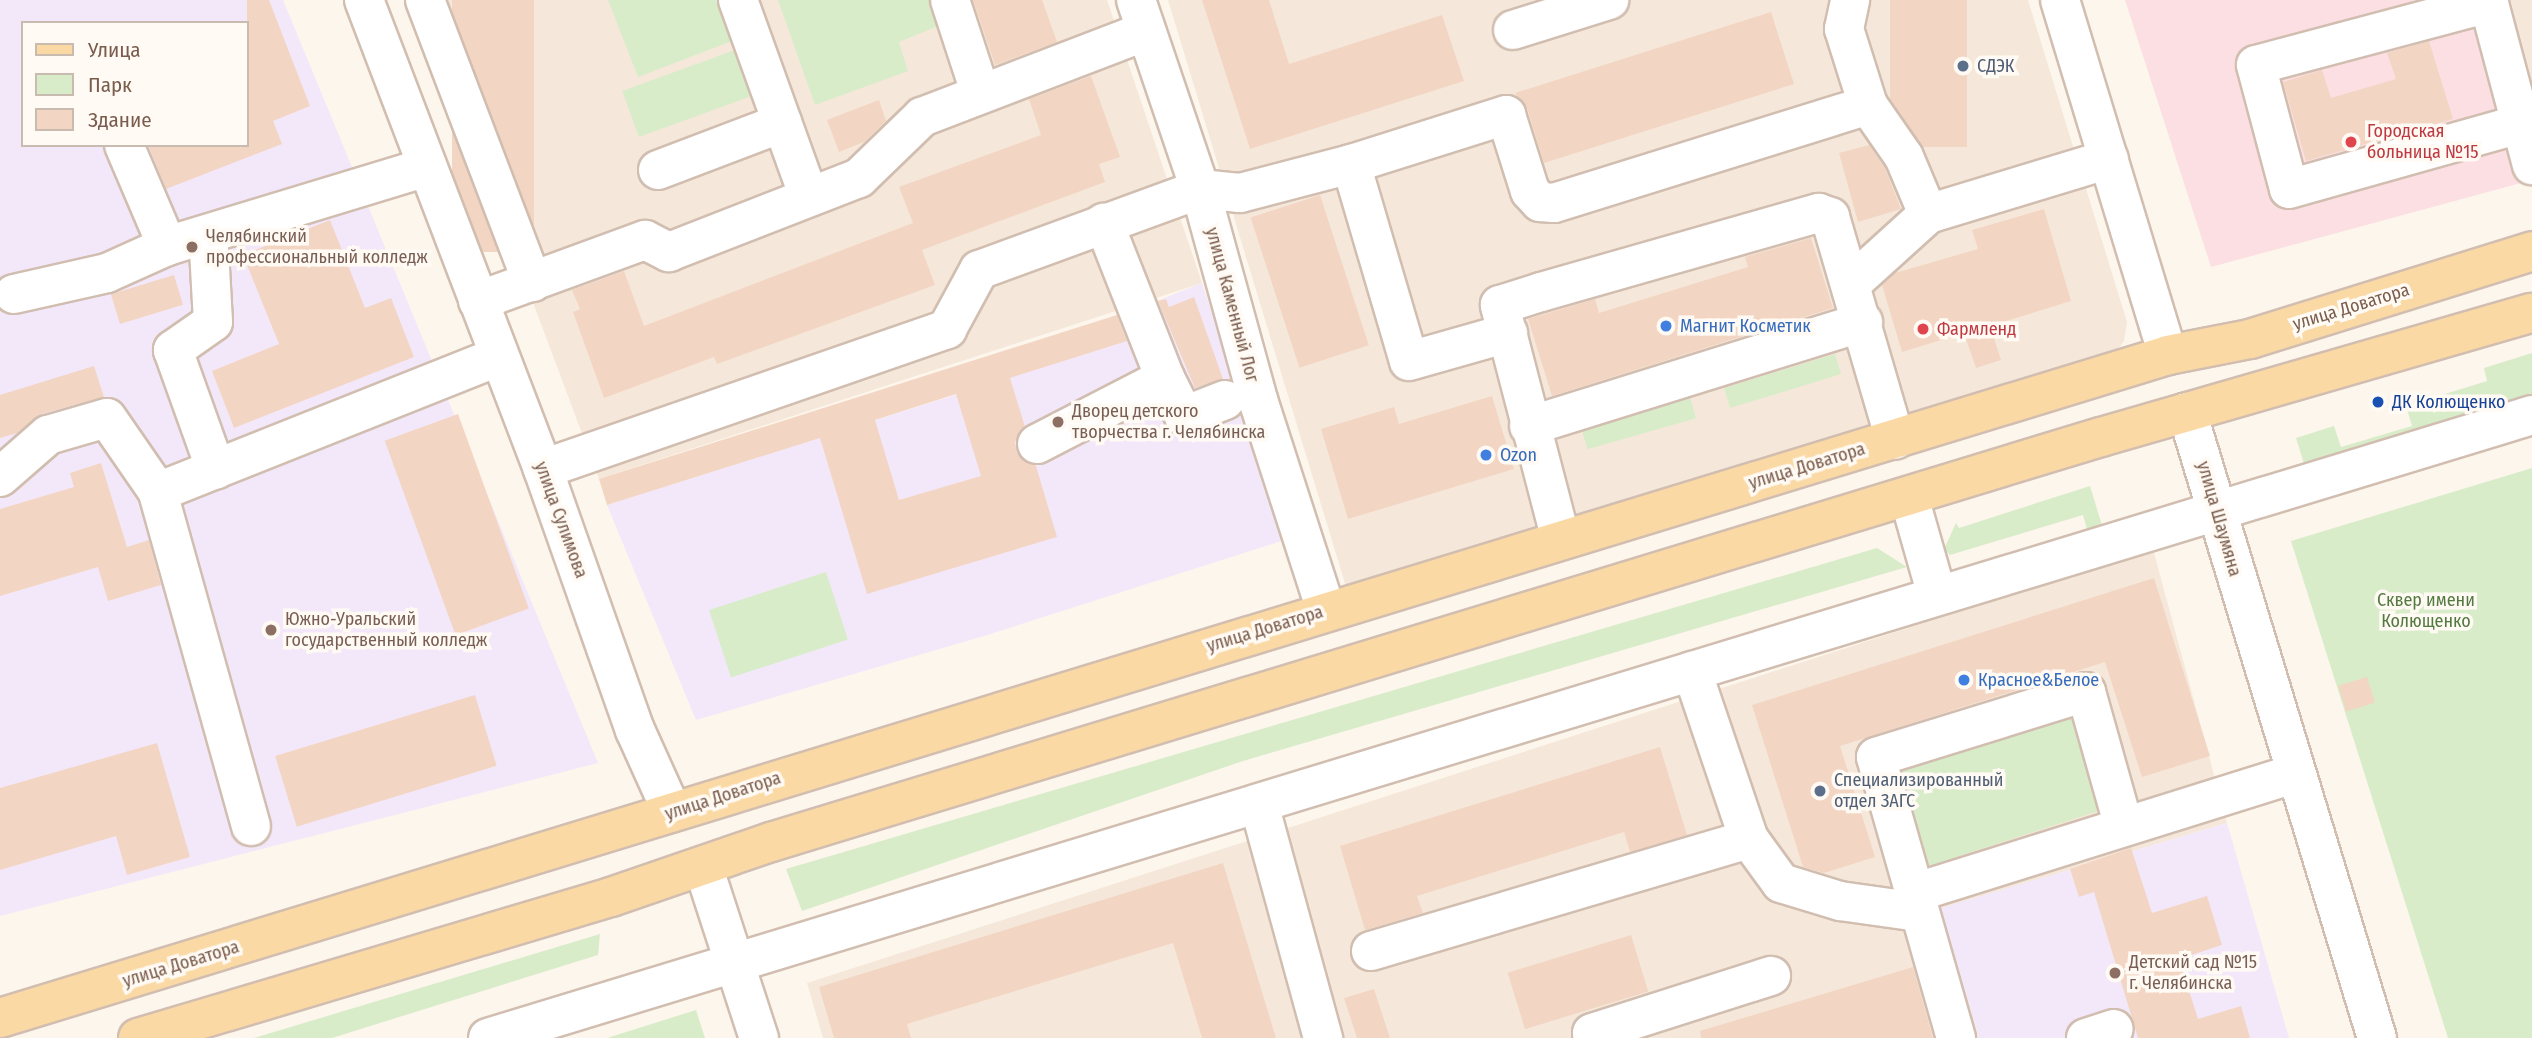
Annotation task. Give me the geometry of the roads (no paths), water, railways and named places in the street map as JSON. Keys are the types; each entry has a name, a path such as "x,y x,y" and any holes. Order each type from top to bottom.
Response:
{"main road":[{"name":"улица Доватора","path":"0,1018 1326,610 1895,440 2168,355 2249,339 2532,251"},
{"path":"138,1038 2187,412 2268,393 2532,313"},
{"name":"улица Шаумяна","path":"2168,355 2187,412"},
{"name":"улица Сулимова","path":"672,812 703,866"}],"street":[{"name":"улица Сулимова","path":"364,0 543,470 635,730 672,812"},
{"path":"425,0 532,282"},
{"path":"738,0 809,197"},
{"path":"950,0 980,92"},
{"path":"1513,30 1609,0"},
{"path":"1850,0 1844,29 1868,105 1904,157 1928,214"},
{"name":"улица Шаумяна","path":"2060,0 2168,355"},
{"path":"2521,124 2289,189 2256,65 2489,1 2532,165"},
{"path":"478,301 645,240 669,251 859,178 922,117 1141,16"},
{"name":"улица Каменный Лог","path":"1141,16 1200,189 1259,403 1326,610"},
{"path":"543,470 947,330 979,270 1200,189 1240,193 1351,164 1506,115 1530,191 1540,202 1554,203 1868,105"},
{"path":"658,170 782,123"},
{"path":"125,147 167,246"},
{"path":"1852,283 1928,214 2109,159"},
{"path":"1351,164 1409,361 1508,333"},
{"path":"14,293 107,273 167,246 427,167"},
{"path":"1561,540 1529,426 1500,305 1819,213 1830,217 1836,228 1895,440"},
{"path":"1104,223 1165,378 1184,416 1224,400"},
{"path":"209,250 213,322 173,350 216,470"},
{"path":"1529,426 1863,322"},
{"path":"158,492 499,356"},
{"path":"1037,443 1165,378"},
{"name":"улица Шаумяна","path":"2187,412 2377,1038"},
{"path":"488,1038 736,960 1259,804 2532,415"},
{"path":"0,477 48,435 107,418 158,492 251,826"},
{"path":"1909,497 1937,595"},
{"path":"1692,671 1749,839 1781,883 1840,901 1917,902 2124,827 2297,773"},
{"path":"1956,1038 1876,757 2086,692 2124,827"},
{"path":"1259,804 1323,1038"},
{"path":"1371,951 1749,839"},
{"name":"улица Сулимова","path":"703,866 736,960 759,1038"},
{"path":"1594,1038 1592,1033 1771,976"}],"place":[{"name":"СДЭК","path":"1963,66"},
{"name":"Городская больница №15","path":"2351,142"},
{"name":"Челябинский профессиональный колледж","path":"192,247"},
{"name":"Магнит Косметик","path":"1666,326"},
{"name":"Фармленд","path":"1923,329"},
{"name":"ДК Колющенко","path":"2378,402"},
{"name":"Дворец детского творчества г. Челябинска","path":"1058,422"},
{"name":"Ozon","path":"1486,455"},
{"name":"Южно-Уральский государственный колледж","path":"271,630"},
{"name":"Красное&Белое","path":"1964,680"},
{"name":"Специализированный отдел ЗАГС","path":"1820,791"},
{"name":"Детский сад №15 г. Челябинска","path":"2115,973"}],"park label":[{"name":"Сквер имени Колющенко","path":"2426,611"}]}
